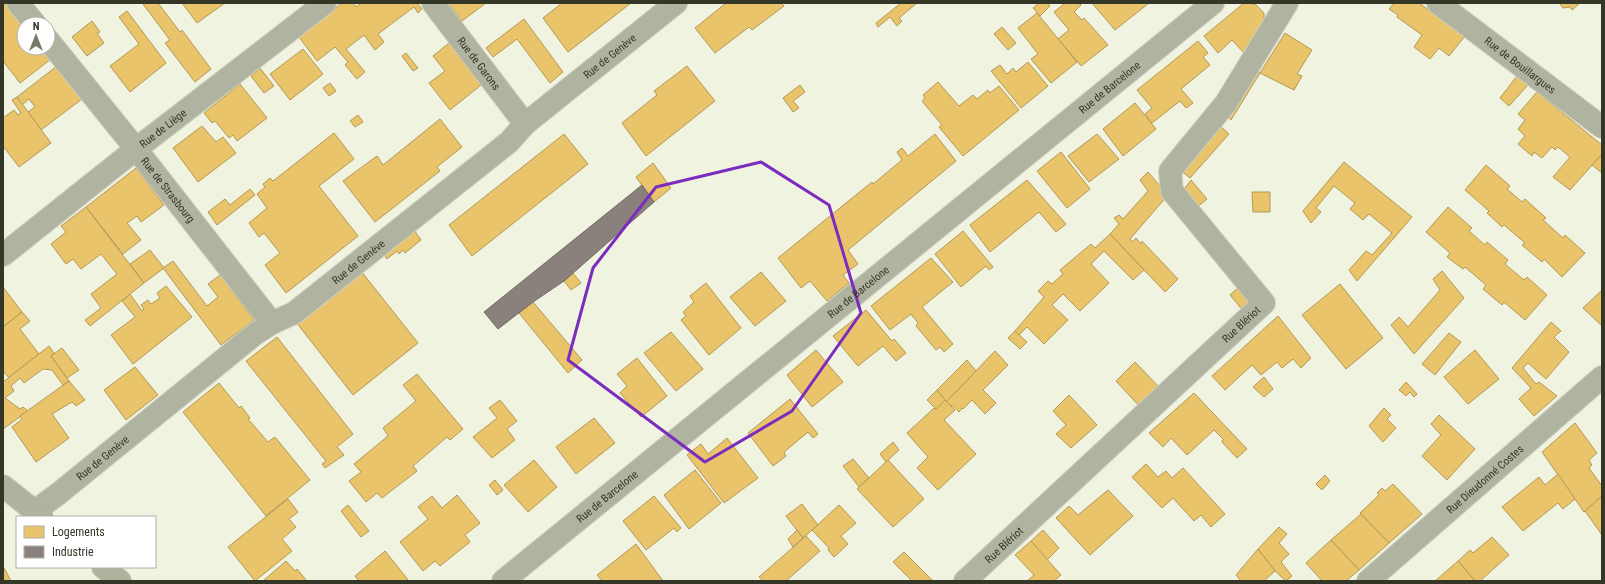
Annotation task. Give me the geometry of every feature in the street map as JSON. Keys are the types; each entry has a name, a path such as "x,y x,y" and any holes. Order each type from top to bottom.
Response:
{"main road":[{"path":"3,486 39,514"},
{"path":"104,568 120,581"}],"street":[{"path":"18,3 29,16"},
{"name":"Rue de Liège","path":"3,255 136,149 325,3"},
{"name":"Rue de Garons","path":"433,3 525,124"},
{"name":"Rue de Genève","path":"39,514 58,494 255,334 272,323 294,313 509,142 525,124 676,3"},
{"name":"Rue de Barcelone","path":"503,581 1213,3"},
{"name":"Rue Blériot","path":"966,581 1264,303 1172,191 1170,171 1226,103 1287,3"},
{"name":"Rue de Bouillargues","path":"1438,3 1602,127"},
{"name":"Rue de Strasbourg","path":"56,50 136,149 272,323"},
{"name":"Rue Dieudonné Costes","path":"1368,581 1602,377"}],"highlighted area":[{"path":"761,162 829,205 861,313 792,411 705,462 568,360 593,268 656,187"}],"building: Logements":[{"path":"3,3 7,3 17,16 16,56 49,56 51,59 20,83 3,61"},
{"path":"158,3 180,32 182,30 211,69 195,82 165,43 170,40 143,4"},
{"path":"182,3 225,3 197,23"},
{"path":"342,3 353,3 356,7 361,3 417,3 422,9 418,13 414,7 378,34 384,42 375,50 364,35 346,49 365,72 357,79 345,65 348,62 335,47 317,61 299,37"},
{"path":"448,3 486,3 462,21"},
{"path":"562,3 631,3 568,52 543,18"},
{"path":"726,3 781,3 784,6 752,30 749,27 715,53 695,28"},
{"path":"901,3 917,3 899,18 902,21 897,26 890,17 878,27 876,23"},
{"path":"1039,3 1047,3 1050,6 1040,16 1033,8"},
{"path":"1065,3 1079,3 1081,5 1074,12 1082,20 1084,18 1108,45 1081,66 1058,39 1069,30 1054,12"},
{"path":"1092,3 1149,3 1115,30"},
{"path":"1244,3 1255,4 1264,13 1264,23 1244,53 1232,40 1218,53 1204,36"},
{"path":"1394,3 1419,3 1465,36 1449,56 1439,48 1430,59 1414,47 1422,35 1397,17 1398,15 1389,9"},
{"path":"1559,3 1580,3 1572,10 1570,7 1563,8"},
{"path":"127,11 166,63 130,92 110,66 139,44 119,17"},
{"path":"1037,13 1077,62 1051,83 1031,59 1038,54 1018,28"},
{"path":"524,19 563,72 550,83 517,39 493,57 486,48"},
{"path":"92,21 100,32 97,33 104,43 87,56 72,37"},
{"path":"1002,27 1016,43 1008,50 994,34"},
{"path":"1285,33 1312,50 1297,74 1302,76 1294,90 1260,73"},
{"path":"1198,41 1208,53 1203,57 1210,65 1181,89 1193,103 1186,108 1180,101 1152,123 1145,114 1152,108 1137,90"},
{"path":"449,43 481,85 450,110 429,83 445,71 433,56"},
{"path":"303,49 323,74 290,100 270,74"},
{"path":"406,53 418,68 413,71 402,56"},
{"path":"1028,62 1048,86 1021,108 991,71 1000,65 1007,74 1013,68 1016,72"},
{"path":"57,66 82,99 41,130 28,112 35,107 29,99 22,105 17,97"},
{"path":"687,66 715,101 646,156 622,123 657,95 654,91"},
{"path":"260,68 274,86 264,93 251,76"},
{"path":"1253,69 1260,73 1231,120 1225,113"},
{"path":"1517,76 1528,85 1509,106 1500,98"},
{"path":"938,82 959,106 973,95 977,99 988,90 990,93 999,86 1019,110 963,156 939,127 942,125 922,101 925,98 923,95"},
{"path":"330,83 336,91 329,96 323,88"},
{"path":"240,84 267,118 237,141 233,135 229,138 215,121 212,123 204,113"},
{"path":"800,85 805,92 793,101 799,108 793,112 783,98"},
{"path":"1537,92 1602,145 1602,154 1570,190 1553,177 1570,157 1558,147 1555,150 1552,147 1542,158 1534,152 1532,156 1518,144 1525,136 1518,129 1525,120 1518,114"},
{"path":"17,97 51,143 19,167 3,146 3,118 14,110 18,115 21,113 12,100"},
{"path":"1135,103 1156,129 1123,156 1103,129"},
{"path":"358,115 363,122 355,127 350,121"},
{"path":"440,119 462,147 437,167 440,171 375,222 343,181 377,156 383,165"},
{"path":"1218,124 1229,134 1190,178 1179,169"},
{"path":"202,126 216,142 223,137 236,153 198,182 173,148"},
{"path":"334,133 354,159 319,186 358,236 286,293 265,265 280,253 264,233 259,237 249,223 267,208 257,194 265,187 263,184 270,178 273,181"},
{"path":"564,134 588,164 472,256 449,225"},
{"path":"935,134 956,161 848,250 858,264 843,275 849,283 827,301 810,281 801,288 778,258 872,182 873,184 902,160 897,152 902,148 908,156"},
{"path":"1097,134 1119,159 1089,182 1068,156"},
{"path":"1061,152 1090,189 1067,208 1037,171"},
{"path":"1602,154 1602,173 1592,165"},
{"path":"1344,162 1412,217 1357,281 1349,270 1366,251 1372,255 1392,233 1369,214 1363,220 1350,209 1355,203 1334,186 1316,208 1321,212 1311,223 1303,211"},
{"path":"653,163 671,188 654,202 636,177"},
{"path":"1486,165 1510,186 1507,189 1522,202 1525,199 1546,218 1543,220 1563,238 1565,235 1585,253 1562,277 1544,259 1542,262 1522,245 1525,243 1504,225 1502,227 1487,213 1489,211 1465,190"},
{"path":"136,168 164,205 141,222 137,216 127,223 141,240 123,254 86,207"},
{"path":"1148,172 1168,195 1130,239 1132,242 1136,238 1141,244 1142,241 1178,279 1165,292 1110,234 1119,224 1114,218 1119,215 1123,219 1148,191 1140,180"},
{"path":"1027,180 1066,224 1056,232 1039,212 990,252 970,225"},
{"path":"1191,180 1207,199 1195,209 1182,192"},
{"path":"250,189 255,195 217,225 208,212 225,199 230,205"},
{"path":"1252,192 1270,192 1270,212 1253,212"},
{"path":"86,207 144,283 90,326 85,320 101,308 91,294 117,274 101,254 81,269 73,259 66,264 51,244 66,232 61,226"},
{"path":"1448,207 1472,228 1469,231 1485,245 1487,242 1508,260 1505,264 1524,280 1527,277 1547,295 1525,320 1504,302 1502,305 1483,289 1486,285 1465,267 1463,269 1447,257 1450,253 1426,232"},
{"path":"414,230 421,240 405,253 403,250 399,254 397,251 387,259 383,253"},
{"path":"963,231 993,267 989,270 986,266 961,287 935,254"},
{"path":"1110,234 1144,270 1133,280 1104,251 1091,264 1109,283 1080,311 1063,294 1052,305 1068,320 1044,344 1027,327 1019,335 1015,331 1044,297 1038,291 1048,281 1052,284 1063,274 1060,270 1091,244 1095,248"},
{"path":"150,250 164,268 144,283 130,264"},
{"path":"931,258 953,282 922,307 953,344 944,352 940,347 936,350 916,326 918,323 911,314 890,330 871,306"},
{"path":"173,261 207,306 218,297 208,284 220,275 254,320 221,345 163,268"},
{"path":"361,271 418,343 353,395 296,322"},
{"path":"1442,271 1464,298 1414,354 1391,325 1399,317 1408,327 1440,290 1433,279"},
{"path":"761,272 786,301 755,326 730,297"},
{"path":"573,273 581,283 571,290 564,281"},
{"path":"706,283 741,328 709,355 681,320 686,316 683,312 694,302 690,296"},
{"path":"1340,284 1383,338 1346,369 1302,315"},
{"path":"1241,285 1256,303 1245,313 1230,295"},
{"path":"166,286 192,317 133,364 111,335 135,317 122,301 130,294 142,311 144,309 141,305 148,300 151,304 160,298 157,293"},
{"path":"3,287 22,312 3,327"},
{"path":"1602,290 1602,326 1583,308"},
{"path":"533,302 582,360 568,373 519,313"},
{"path":"866,310 892,341 894,339 906,353 896,361 883,346 858,366 833,336"},
{"path":"22,312 30,321 20,329 39,354 9,378 3,371 3,327"},
{"path":"1278,316 1311,358 1301,368 1293,359 1282,368 1277,362 1261,375 1252,365 1225,390 1212,376"},
{"path":"1551,322 1561,331 1554,337 1569,352 1546,379 1528,363 1523,368 1536,384 1539,382 1557,396 1534,416 1519,399 1531,388 1512,368"},
{"path":"1015,331 1027,342 1020,349 1008,338"},
{"path":"671,332 703,369 676,391 644,353"},
{"path":"1449,333 1461,342 1435,375 1422,364"},
{"path":"277,337 353,434 337,447 344,455 325,468 322,464 326,461 246,361"},
{"path":"49,346 54,353 51,356 69,381 63,385 52,370 43,369 24,383 20,378 11,386 14,391 5,398 20,409 23,407 28,411 3,429 3,382"},
{"path":"62,348 79,370 67,378 51,356"},
{"path":"816,350 843,382 812,407 787,375"},
{"path":"1475,350 1499,379 1468,404 1444,377"},
{"path":"995,351 1008,365 983,390 996,403 985,414 972,400 959,412 952,405 951,406 946,402"},
{"path":"637,358 667,396 641,417 620,393 627,386 617,374"},
{"path":"967,360 976,371 946,402 937,390"},
{"path":"1135,362 1161,389 1141,408 1116,381"},
{"path":"135,367 158,395 126,420 104,390"},
{"path":"417,374 463,429 450,440 447,437 413,466 417,471 382,498 377,493 366,502 349,481 361,472 354,464 388,436 383,428 416,401 403,385"},
{"path":"1264,377 1273,389 1264,397 1253,387"},
{"path":"69,381 85,400 76,406 72,402 52,414 69,438 36,462 12,427 22,419 20,416"},
{"path":"1406,382 1417,394 1414,397 1410,392 1406,396 1399,390"},
{"path":"219,383 239,408 241,406 250,418 248,419 268,442 275,437 310,480 266,516 183,412"},
{"path":"937,390 945,400 936,409 927,400"},
{"path":"1194,393 1247,449 1237,458 1222,442 1223,439 1214,430 1187,455 1171,438 1163,447 1149,433"},
{"path":"1069,395 1097,425 1071,448 1056,434 1066,425 1053,411"},
{"path":"790,399 818,434 813,438 808,432 784,452 786,456 773,466 748,433"},
{"path":"500,400 517,421 507,429 515,440 492,458 473,437 497,418 489,408"},
{"path":"945,400 955,410 944,420 976,454 938,490 917,468 928,457 907,433"},
{"path":"1384,408 1391,415 1387,419 1396,428 1383,442 1369,426"},
{"path":"1439,415 1475,449 1447,480 1422,456 1441,435 1431,424"},
{"path":"594,418 615,443 576,474 556,447"},
{"path":"1575,423 1597,453 1589,460 1592,465 1589,468 1602,486 1602,496 1584,512 1542,452"},
{"path":"727,438 758,478 724,503 687,455 701,444 708,454"},
{"path":"893,442 899,450 886,462 880,454"},
{"path":"853,459 869,478 859,487 843,466"},
{"path":"534,460 557,487 528,512 504,485"},
{"path":"888,460 924,499 893,527 857,489"},
{"path":"1146,464 1158,477 1166,471 1172,478 1183,468 1225,514 1211,527 1201,515 1194,521 1173,498 1162,508 1132,477"},
{"path":"695,470 721,503 689,529 664,495"},
{"path":"1558,474 1575,499 1563,509 1558,503 1523,531 1502,507 1539,477 1545,485"},
{"path":"1325,475 1330,481 1322,490 1316,484"},
{"path":"495,480 503,490 497,495 489,485"},
{"path":"1393,484 1422,514 1389,543 1360,513 1379,495 1377,493 1382,488 1385,491"},
{"path":"1108,490 1133,516 1090,555 1056,518 1069,506 1078,515"},
{"path":"457,495 480,523 465,535 470,542 440,566 435,561 423,571 400,542 428,519 418,507 432,496 442,508"},
{"path":"654,496 681,528 677,532 674,528 646,550 623,521"},
{"path":"1602,496 1602,535 1585,511"},
{"path":"288,499 298,512 289,519 296,527 282,539 292,551 255,581 228,547"},
{"path":"802,504 818,525 803,538 786,516"},
{"path":"348,505 369,531 361,537 341,511"},
{"path":"839,505 856,523 841,536 848,544 834,557 828,550 829,548 812,530"},
{"path":"1361,514 1389,543 1359,570 1331,540"},
{"path":"1279,527 1287,534 1279,543 1289,554 1281,562 1292,576 1286,581 1275,571 1258,549"},
{"path":"797,530 803,538 793,547 788,539"},
{"path":"1043,530 1059,548 1047,560 1031,541"},
{"path":"806,536 820,551 786,581 763,581 759,577"},
{"path":"1492,537 1509,555 1480,581 1475,581 1458,561 1470,550 1473,553"},
{"path":"1331,540 1359,570 1346,581 1322,581 1306,563"},
{"path":"1031,541 1061,575 1054,581 1027,581 1034,575 1015,555"},
{"path":"636,544 663,581 602,581 597,575"},
{"path":"1258,549 1275,571 1264,581 1241,581 1236,575"},
{"path":"385,551 409,581 359,581 355,576"},
{"path":"904,552 933,581 912,581 893,562"},
{"path":"286,561 295,571 297,569 307,581 263,581"},
{"path":"1458,561 1475,581 1435,581"},
{"path":"3,566 11,581 3,581"}],"building: Industrie":[{"path":"642,185 654,202 564,281 533,302 498,329 484,312"}]}
